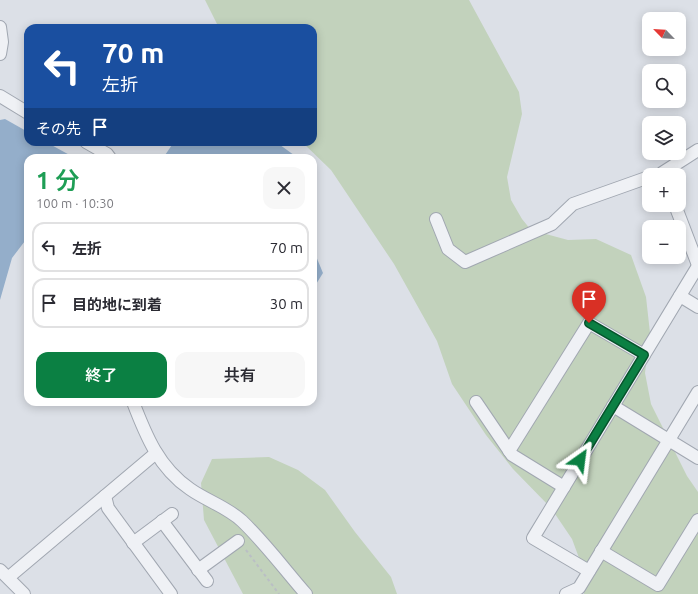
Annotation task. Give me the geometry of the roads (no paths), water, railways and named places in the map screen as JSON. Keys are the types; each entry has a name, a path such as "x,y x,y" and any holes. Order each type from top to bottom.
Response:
{"street":[{"path":"0,27 2,42 0,54"},
{"path":"0,96 24,111"},
{"path":"93,146 107,154"},
{"path":"670,168 698,150"},
{"path":"436,219 448,249 465,262 552,224 573,204 642,180"},
{"path":"589,571 533,538 698,266 678,212"},
{"path":"680,296 698,307"},
{"path":"510,451 589,323 644,355"},
{"path":"566,594 579,588 698,392"},
{"path":"476,402 512,455 564,487"},
{"path":"135,406 146,436 156,453 169,470 190,489 222,507 241,521 306,594"},
{"path":"613,406 698,458"},
{"path":"24,594 4,574 105,496 156,453"},
{"path":"105,496 108,508 171,594"},
{"path":"133,543 167,518 198,570 207,581"},
{"path":"601,551 658,585 698,520"},
{"path":"198,570 238,541"}],"water":[{"path":"5,119 24,130 24,146 53,146 68,154 24,154 24,242 12,258 0,300 0,120"},
{"path":"171,146 282,146 292,154 166,154"},
{"path":"317,259 323,273 317,283"}]}
